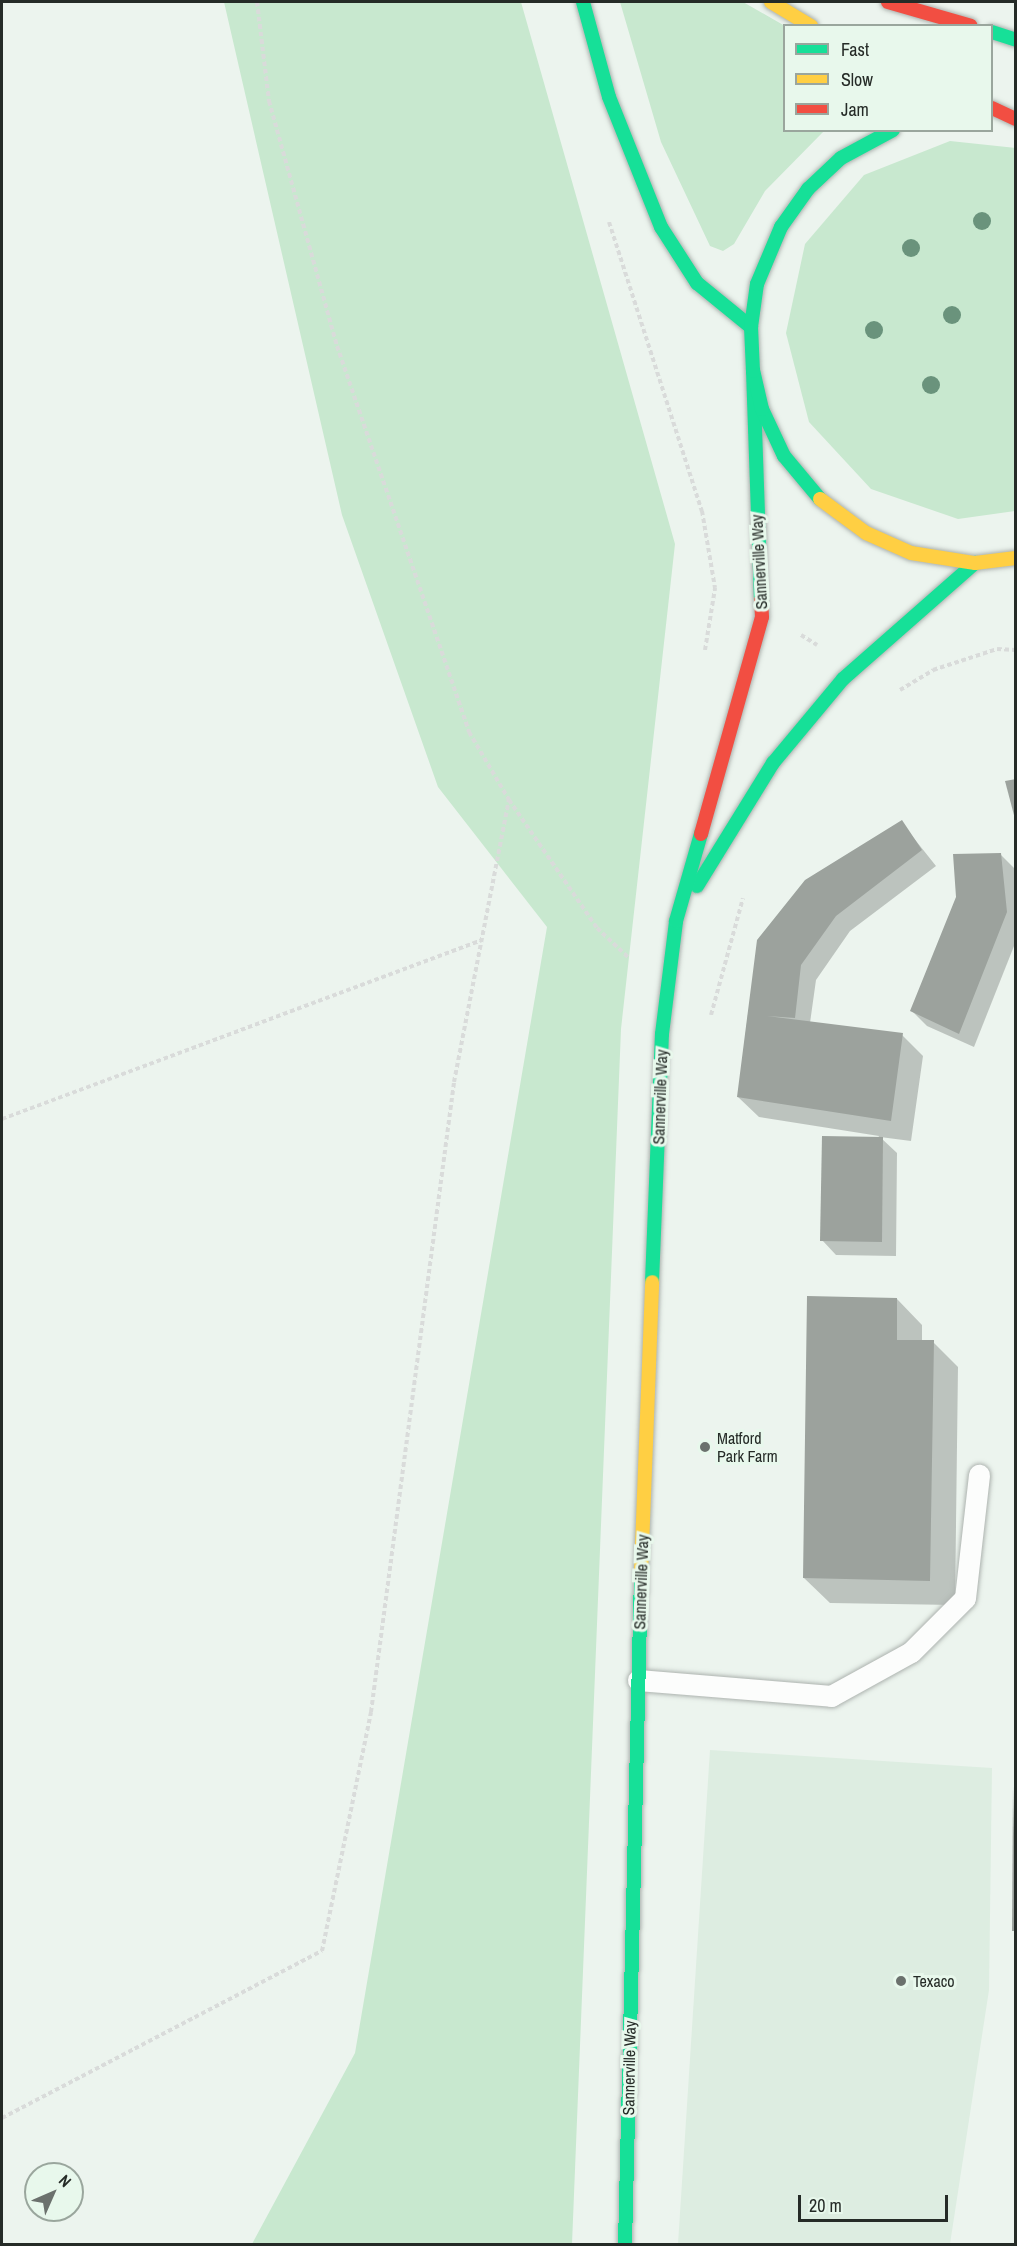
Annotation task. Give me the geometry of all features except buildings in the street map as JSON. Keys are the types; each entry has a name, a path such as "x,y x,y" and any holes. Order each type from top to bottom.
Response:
{"main road":[{"path":"583,2 609,98 661,226 697,283 751,327"},
{"path":"771,2 808,24"},
{"path":"888,2 964,24"},
{"path":"993,32 1016,40"},
{"path":"993,108 1014,119"},
{"path":"993,118 1014,119"},
{"path":"889,132 841,158 808,189 781,226 757,284 751,327 753,370 762,409 784,456 819,498 866,533 911,553 975,563 1013,560"},
{"name":"Sannerville Way","path":"625,2244 638,1680 662,1046 676,921 762,618 753,370"},
{"name":"Sannerville Way","path":"676,921 773,763 843,679 975,563"}],"lane":[{"path":"638,1680 831,1696 911,1652 965,1598 979,1475"}],"path":[{"path":"256,2 269,101 337,346 469,732 509,800 597,928 642,970 669,980"},
{"path":"607,216 702,511 715,588 762,618 813,640 843,679"},
{"path":"896,692 933,670 997,649 1016,650"},
{"path":"2,2118 322,1950 371,1712 454,1082 509,800"},
{"path":"710,1020 746,887"},
{"path":"2,1119 483,940"}],"shaded area":[{"path":"710,1750 992,1768 989,1990 950,2244 678,2244"}],"green space":[{"path":"224,2 521,2 675,544 621,1029 572,2244 252,2244 355,2053 547,927 438,787 342,515"},
{"path":"620,2 743,2 783,25 783,132 823,132 765,191 734,244 723,251 710,246 661,142"},
{"path":"950,141 1016,148 1015,511 958,519 871,489 809,422 786,333 805,244 864,175"}],"traffic: fast":[{"path":"583,2 609,97 661,227 697,283 751,327"},
{"path":"993,32 1016,40"},
{"path":"820,499 784,456 762,409 753,371 751,327 757,284 781,227 808,189 841,158 889,132"},
{"path":"753,371 761,600"},
{"path":"697,886 773,763 843,679 975,563"},
{"path":"652,1282 662,1034 676,921 701,834"},
{"path":"625,2244 641,1573"}],"traffic: slow":[{"path":"771,2 808,24"},
{"path":"820,499 866,533 911,553 975,563 1016,558"},
{"path":"641,1573 652,1282"}],"traffic: jam":[{"path":"888,2 964,24"},
{"path":"993,108 1016,119"},
{"path":"701,834 762,617 761,600"}],"place":[{"name":"Matford Park Farm","path":"705,1447"},
{"name":"Texaco","path":"901,1981"}]}
